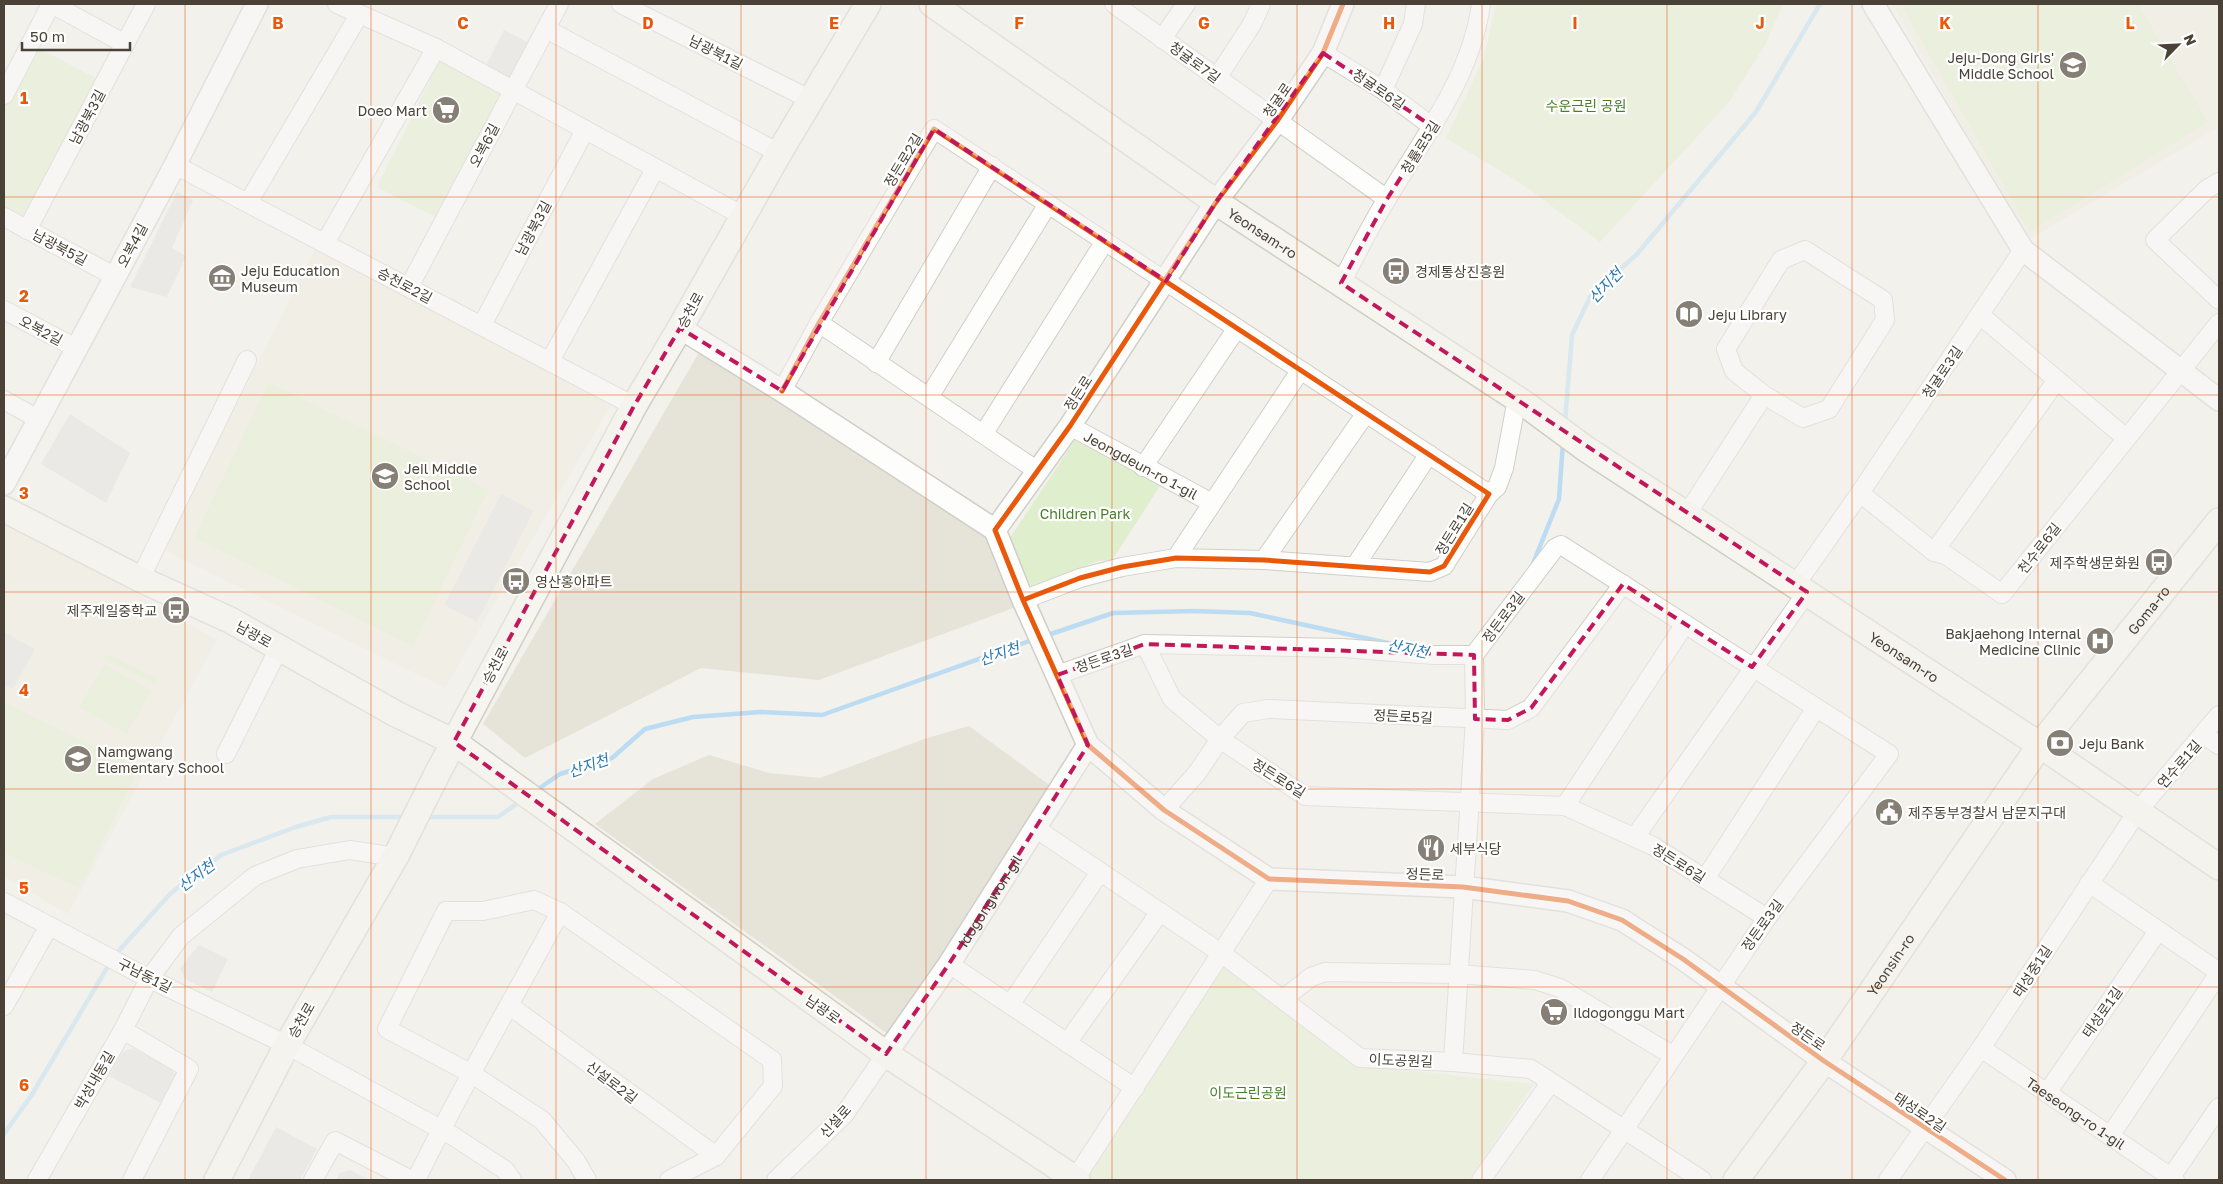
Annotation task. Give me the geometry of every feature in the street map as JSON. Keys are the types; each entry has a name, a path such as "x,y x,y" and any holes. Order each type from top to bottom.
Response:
{"main road":[{"name":"승천로","path":"217,1180 287,1045 397,855 437,774 634,406 742,216 868,4"},
{"name":"Yeonsam-ro","path":"932,4 1216,202 1521,402 1586,449 1801,588 1940,682 2040,745 2219,867"},
{"name":"남광로","path":"4,509 140,579 230,620 396,714 454,742 886,1054 1076,1180"},
{"name":"Goma-ro","path":"2040,745 2219,521"},
{"name":"Yeonsin-ro","path":"1736,1180 1824,1060 2040,745"}],"street":[{"path":"4,95 51,4 125,44"},
{"name":"남광북3길","path":"27,230 146,4"},
{"name":"오복4길","path":"4,484 116,277 257,4"},
{"path":"337,4 436,48 742,216"},
{"name":"오복6길","path":"409,287 559,4"},
{"name":"남광북1길","path":"621,4 811,100"},
{"name":"청귤로7길","path":"1114,4 1277,121"},
{"path":"1162,39 1186,4"},
{"path":"1217,78 1252,24 1261,4"},
{"name":"청귤로","path":"1216,202 1277,121 1323,53 1343,4"},
{"path":"1382,90 1413,24 1416,4"},
{"name":"청률로5길","path":"1341,283 1387,199 1433,127 1458,81 1474,40 1482,4"},
{"path":"1873,4 2024,250 2219,400"},
{"path":"248,203 359,15"},
{"path":"546,29 779,153"},
{"path":"325,243 436,48"},
{"name":"청귤로6길","path":"1323,53 1382,90 1433,127"},
{"name":"청귤로","path":"1277,121 1387,199"},
{"name":"정든로2길","path":"782,391 819,324 934,129 1166,281"},
{"name":"남광북3길","path":"482,325 585,130"},
{"name":"승천로2길","path":"175,165 550,360 634,406"},
{"path":"876,362 992,166"},
{"path":"550,360 654,169"},
{"path":"2219,182 2207,189 2154,240 2219,300"},
{"name":"정든로","path":"995,530 1039,472 1070,426 1216,202"},
{"path":"930,397 1048,204"},
{"name":"남광북5길","path":"4,217 116,277"},
{"path":"984,433 1105,241"},
{"path":"1805,250 1883,300 1885,320 1829,409 1803,418 1764,395 1734,371 1726,349 1781,260 1805,250"},
{"name":"청귤로3길","path":"1860,493 2024,250"},
{"name":"정든로1길","path":"1023,600 1080,578 1122,567 1176,558 1264,560 1430,572 1444,566 1489,494 1166,281"},
{"name":"오복2길","path":"4,310 78,349"},
{"path":"1980,315 2126,438"},
{"name":"천수로6길","path":"1860,493 1934,552 1946,554 2002,594 2219,323"},
{"path":"819,324 984,433 1039,472"},
{"path":"680,328 782,391 995,530 1023,600 1088,745 1164,810 1269,879 1076,1180"},
{"path":"1143,467 1237,328"},
{"path":"140,579 247,360"},
{"path":"1176,558 1300,371"},
{"path":"1934,552 2057,380"},
{"path":"1686,514 1764,395"},
{"path":"4,400 40,420"},
{"path":"1489,494 1497,487 1504,468 1521,402"},
{"path":"1264,560 1366,413"},
{"name":"Jeongdeun-ro 1-gil","path":"1070,426 1212,503"},
{"path":"1355,566 1429,454"},
{"path":"1635,837 1752,667 1860,493"},
{"name":"정든로3길","path":"1059,680 1145,644 1342,648 1434,655 1474,655 1555,548 1561,545 1889,754 1719,986"},
{"name":"정든로5길","path":"1164,810 1197,773 1220,739 1243,713 1268,709 1508,720 1532,708 1623,584"},
{"path":"1565,806 1685,624"},
{"name":"정든로6길","path":"1145,644 1172,699 1220,739 1304,796 1565,806 1635,837 1767,918"},
{"path":"226,754 279,648"},
{"path":"1453,1062 1474,719 1474,655"},
{"path":"1705,879 1816,708"},
{"name":"연수로1길","path":"2137,812 2219,715"},
{"path":"2203,735 2219,745"},
{"name":"Idogongwon-gil","path":"886,1054 949,964 1088,745"},
{"name":"태성중1길","path":"1888,1180 1981,1048 2137,812"},
{"name":"이도공원길","path":"1035,828 1221,953 1360,1058 1453,1062 1531,1069 1622,1130 1702,1180"},
{"name":"박성내동길","path":"37,1180 123,1030 149,978 181,936 255,876 298,859 350,850 397,855"},
{"path":"1010,1005 1100,872"},
{"name":"정든로","path":"1269,879 1463,887 1568,901 1622,920 1683,959 1824,1060"},
{"path":"2089,883 2219,973 2110,1136"},
{"path":"587,1180 576,1162 542,1120 472,1074 387,1029 446,911 483,911 534,900 560,912 772,1060 773,1086 716,1156 669,1180"},
{"name":"구남동1길","path":"4,902 149,978 287,1045 440,1129 505,1170 512,1180"},
{"path":"416,1180 440,1129 510,1006 560,912"},
{"path":"1067,1043 1160,912"},
{"path":"6,997 57,930"},
{"name":"태성로1길","path":"2047,1093 2158,931"},
{"path":"949,964 1135,1088"},
{"path":"1283,999 1311,977 1325,972 1458,974 1535,980 1560,988 1672,1055"},
{"path":"1590,1180 1719,986"},
{"name":"신설로2길","path":"510,1006 716,1156"},
{"path":"123,1030 189,1069 132,1180"},
{"name":"Taeseong-ro 1-gil","path":"1981,1048 2172,1179"},
{"name":"신설로","path":"776,1180 844,1115 886,1054"},
{"name":"태성로2길","path":"1824,1060 2005,1180"},
{"path":"1482,1180 1551,1082"},
{"path":"2172,1179 2219,1107"},
{"path":"313,1180 334,1141 411,1180"}],"highlighted area":[{"path":"1323,53 1433,127 1387,199 1341,283 1807,592 1752,667 1623,584 1531,708 1508,720 1475,719 1474,655 1145,644 1057,675 1088,745 949,964 886,1054 454,742 634,406 680,328 782,391 934,129 1166,281 1216,202"}],"shaded area":[{"name":"Jeju-Dong Girls' Middle School","path":"1892,4 2219,4 2219,127 2028,240"},
{"path":"504,30 531,44 510,83 484,69"},
{"path":"177,192 193,200 172,248 186,256 167,297 130,287"},
{"name":"Jeil Middle School","path":"316,247 612,403 445,688 164,550"},
{"name":"영산홍아파트","path":"701,349 989,538 1019,606 819,680 701,668 525,758 483,724"},
{"path":"70,414 130,453 106,503 41,464"},
{"path":"501,494 534,511 477,622 444,605"},
{"name":"Namgwang Elementary School","path":"4,519 217,640 68,914 4,877"},
{"path":"4,632 35,649 13,689 4,684"},
{"path":"969,726 1055,789 896,1040 595,824 653,779 709,755 769,773 820,778 924,739"},
{"path":"199,945 228,959 212,992 185,979 180,968"},
{"path":"132,1048 171,1068 177,1078 163,1104 109,1076 122,1052"},
{"path":"276,1127 317,1149 300,1180 248,1180"},
{"path":"350,1170 370,1180 336,1180 340,1173"}],"green space":[{"name":"수운근린 공원","path":"1496,4 1783,4 1765,45 1729,102 1600,242 1525,186 1446,138 1483,60"},
{"name":"Jeju-Dong Girls' Middle School","path":"1901,4 2138,4 2208,122 2030,232"},
{"path":"34,46 96,78 23,220 4,210 4,105"},
{"path":"440,60 505,93 442,220 377,187"},
{"path":"269,382 488,490 413,646 194,538"},
{"name":"Children Park","path":"1075,440 1160,486 1112,560 1098,561 1031,586 1008,541"},
{"path":"107,654 158,679 155,684 105,659"},
{"path":"104,664 151,691 127,734 79,707"},
{"path":"4,702 139,768 79,888 4,853"},
{"name":"이도근린공원","path":"1226,964 1359,1065 1534,1084 1469,1180 1091,1180 1087,1177"}],"waterway":[{"name":"산지천","path":"1565,422 1572,335 1590,297 1637,254 1756,112 1820,4"},
{"name":"산지천","path":"1532,566 1559,499 1563,442"},
{"name":"산지천","path":"1045,636 1113,613 1194,611 1250,613 1388,643"},
{"name":"산지천","path":"534,792 560,774 612,758 645,729 693,717 761,712 822,715 1035,639"},
{"name":"산지천","path":"424,817 498,817 522,800"},
{"name":"산지천","path":"114,956 171,893 221,855 296,827 331,817 407,817"},
{"name":"산지천","path":"4,1134 31,1096 110,963"}],"cycle path":[{"path":"1343,4 1323,53 1277,121 1216,202 1070,426 995,530 1023,600 1088,745 1164,810 1269,879 1463,887 1568,901 1622,920 1683,959 1824,1061 2005,1180"},
{"path":"782,391 819,323 934,129 1489,494 1444,566 1430,572 1264,560 1176,558 1122,567 1080,578 1023,600"}],"place":[{"name":"Jeju-Dong Girls' Middle School","path":"2073,65"},
{"name":"Doeo Mart","path":"446,110"},
{"name":"경제통상진흥원","path":"1396,271"},
{"name":"Jeju Education Museum","path":"222,278"},
{"name":"Jeju Library","path":"1689,314"},
{"name":"Jeil Middle School","path":"385,476"},
{"name":"제주학생문화원","path":"2159,562"},
{"name":"영산홍아파트","path":"516,581"},
{"name":"제주제일중학교","path":"176,610"},
{"name":"Bakjaehong Internal Medicine Clinic","path":"2100,641"},
{"name":"Jeju Bank","path":"2060,743"},
{"name":"Namgwang Elementary School","path":"78,759"},
{"name":"제주동부경찰서 남문지구대","path":"1889,812"},
{"name":"세부식당","path":"1431,848"},
{"name":"Ildogonggu Mart","path":"1554,1012"}]}
